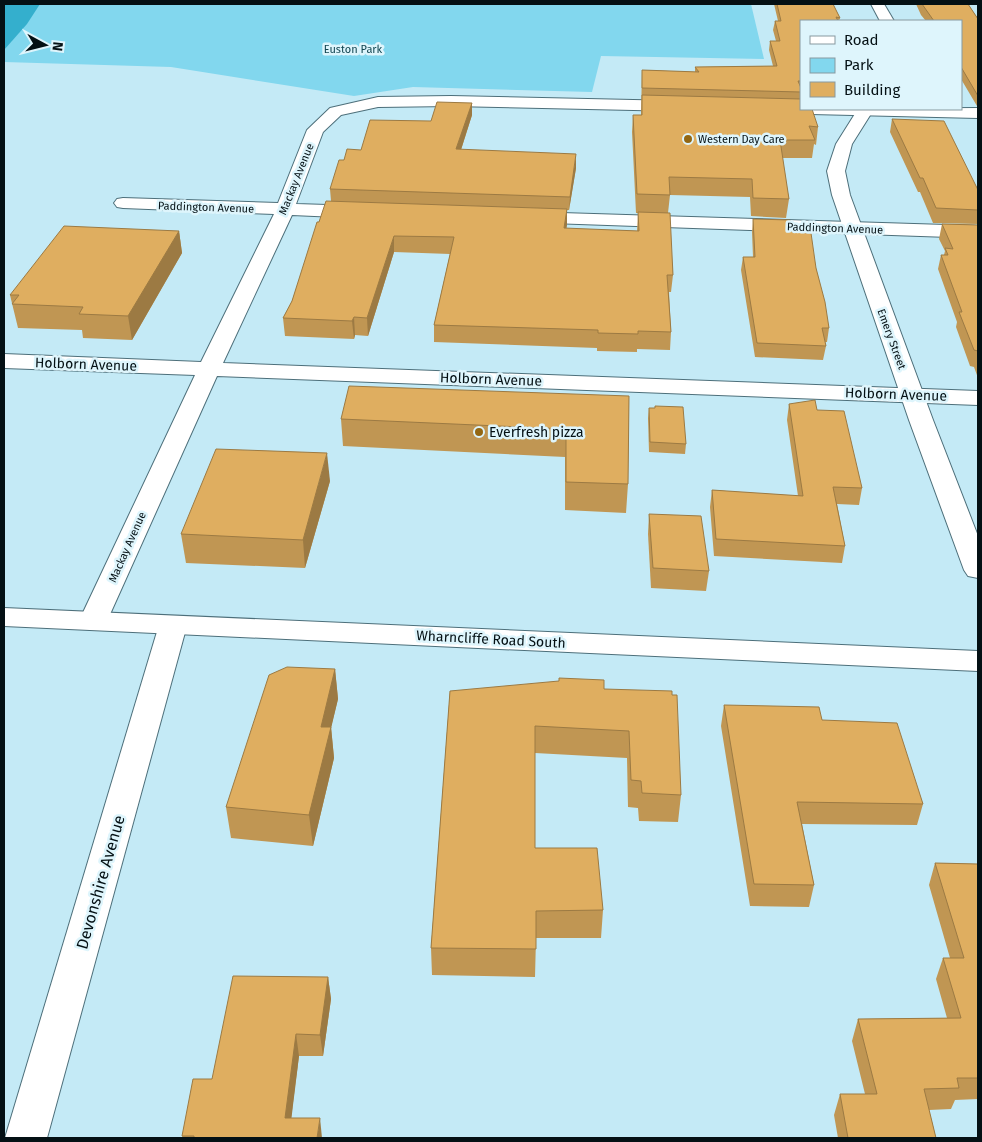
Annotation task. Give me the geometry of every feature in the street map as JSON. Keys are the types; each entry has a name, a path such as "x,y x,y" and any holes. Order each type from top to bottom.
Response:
{"street":[{"path":"878,4 886,20"},
{"name":"Mackay Avenue","path":"93,621 209,369 285,210 315,130 336,111 378,102 451,101 701,106"},
{"name":"Emery Street","path":"864,110 844,144 836,171 841,195 912,395 978,570"},
{"path":"893,110 978,113"},
{"name":"Paddington Avenue","path":"123,203 378,213"},
{"name":"Paddington Avenue","path":"507,217 978,232"},
{"name":"Holborn Avenue","path":"4,361 978,398"},
{"name":"Wharncliffe Road South","path":"4,616 978,661"},
{"name":"Devonshire Avenue","path":"26,1138 173,625"}],"green space":[{"name":"Euston Park","path":"4,4 751,4 764,59 601,56 592,92 413,87 354,96 171,67 4,62"}],"shaded area":[{"path":"4,4 40,4 27,24 4,50"}],"building":[{"path":"777,4 833,4 840,18 836,17 838,20 800,20 800,81 798,81 800,92 642,88 642,70 699,72 695,67 777,66 770,41 780,41 775,21 781,21"},
{"path":"922,4 968,4 978,19 978,96 962,69 962,20 933,20"},
{"path":"642,95 800,99 800,110 812,110 818,127 809,126 815,140 780,140 789,199 753,198 752,179 669,177 670,195 637,194 633,115 642,115"},
{"path":"437,102 472,103 456,149 576,154 570,197 330,189 339,160 344,160 347,149 361,150 370,120 431,121"},
{"path":"892,119 944,121 978,190 978,210 936,208 923,178 920,178"},
{"path":"326,201 567,209 564,228 639,231 638,212 670,213 673,275 667,275 671,332 638,331 638,334 598,333 598,330 434,325 454,237 394,236 367,318 354,317 352,321 283,318 292,301 317,222 319,222"},
{"path":"753,219 790,220 792,232 811,233 816,268 825,302 829,328 822,328 826,346 757,343 743,257 755,257"},
{"path":"942,224 978,225 978,351 974,350 959,312 962,312 941,255 948,255 945,248 953,249"},
{"path":"64,226 179,231 128,316 79,314 83,307 12,304 19,295 10,295"},
{"path":"349,386 629,396 628,484 566,482 566,429 341,419"},
{"path":"815,400 817,410 844,411 862,488 833,487 845,546 716,539 712,490 803,496 789,404"},
{"path":"655,406 683,407 686,444 650,442 649,408 655,408"},
{"path":"216,449 327,453 303,540 181,534"},
{"path":"649,514 701,516 709,571 653,568"},
{"path":"287,667 335,669 321,727 331,727 309,815 226,807 269,675"},
{"path":"559,678 604,680 604,689 672,691 672,695 677,695 681,795 642,793 641,781 631,780 629,731 535,726 535,848 597,848 603,910 536,911 536,949 431,948 450,691 559,681"},
{"path":"724,705 819,707 822,720 897,723 923,804 797,802 814,885 754,884"},
{"path":"935,863 978,864 978,1078 957,1078 959,1088 924,1089 936,1138 848,1138 840,1094 877,1094 858,1019 961,1018 943,958 964,958"},
{"path":"233,976 328,977 320,1035 296,1034 285,1118 320,1118 317,1138 194,1138 194,1136 182,1136 193,1079 212,1079"}],"place":[{"name":"Western Day Care","path":"688,139"},
{"name":"Everfresh pizza","path":"479,432"}]}
